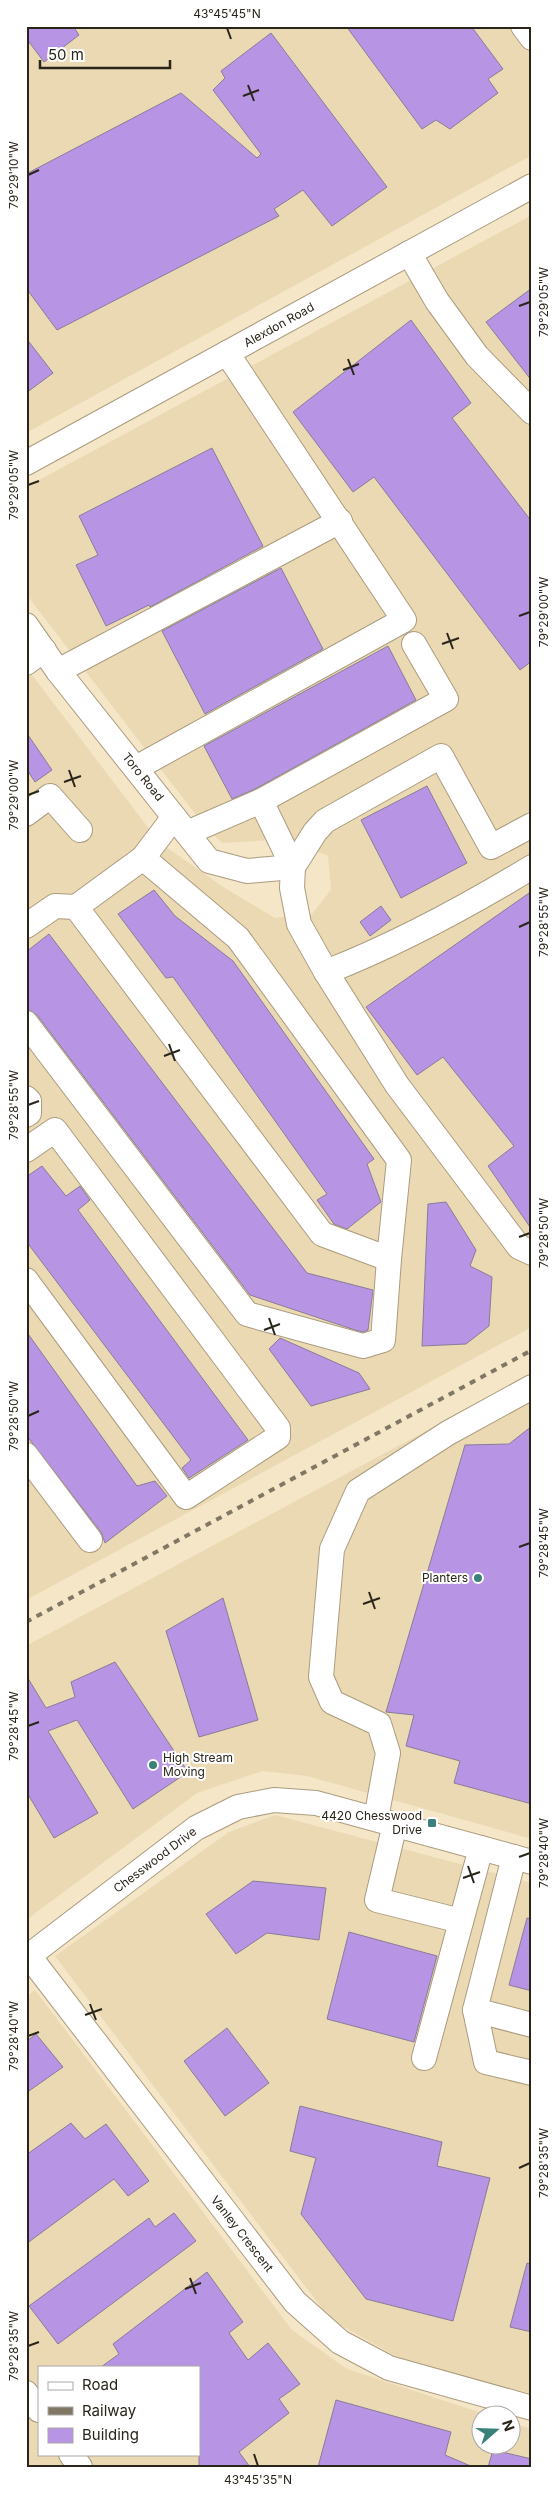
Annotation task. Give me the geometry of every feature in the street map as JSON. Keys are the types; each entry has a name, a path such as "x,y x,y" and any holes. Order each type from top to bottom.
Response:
{"street":[{"path":"523,26 532,38"},
{"name":"Alexdon Road","path":"26,463 532,186"},
{"path":"409,253 438,302 477,356 532,412"},
{"path":"136,768 404,620 340,520 228,353"},
{"path":"58,671 340,520"},
{"name":"Toro Road","path":"26,625 35,656 58,671 209,861 247,872 293,867"},
{"path":"26,926 55,906 76,907 143,858 181,825 261,801 446,699 414,644"},
{"path":"293,867 315,832 325,821 441,756 491,847 532,825"},
{"path":"26,814 50,796 80,830"},
{"path":"261,801 293,867 292,888 299,924 326,972 397,1085 519,1247 532,1253"},
{"path":"26,1022 247,1314 362,1346 383,1340 399,1160 238,938 143,858"},
{"path":"326,972 420,930 461,909 532,866"},
{"path":"76,907 322,1234 389,1259"},
{"path":"26,1098 29,1101 29,1113 26,1115"},
{"path":"26,1150 55,1130 278,1428 278,1437 186,1497 26,1280"},
{"path":"461,1921 377,1900 386,1822 388,1753 380,1724 332,1702 321,1677 332,1549 358,1491 448,1432 532,1387"},
{"path":"26,1454 90,1540"},
{"name":"Chesswood Drive","path":"28,1957 196,1828 238,1807 274,1800 316,1803 523,1859"},
{"path":"424,2058 481,1848"},
{"path":"523,1859 475,2010 486,2062 532,2072"},
{"name":"Vanley Crescent","path":"28,1957 295,2302 340,2342 389,2368 532,2408"},
{"path":"475,2010 532,2024"},
{"path":"26,2392 38,2409"},
{"path":"72,2456 80,2467"}],"shaded area":[{"path":"26,26 532,26 532,155 26,433"},
{"path":"532,215 532,1327 26,1600 26,667 159,842 223,887 275,918 312,914 331,890 328,856 287,839 222,843 203,824 26,594 26,487"},
{"path":"532,1374 532,1839 307,1776 262,1771 197,1793 26,1920 26,1646"},
{"path":"275,1815 532,1883 532,2394 404,2361 330,2319 55,1956 229,1832"},
{"path":"35,1990 292,2330 347,2369 470,2409 470,2456 520,2456 520,2426 532,2429 532,2467 26,2467 26,1997"}],"building":[{"path":"26,26 73,26 79,35 44,62 26,38"},
{"path":"346,26 471,26 503,69 488,79 498,93 450,129 436,120 422,129"},
{"path":"271,33 387,187 332,226 303,190 274,209 279,216 57,330 26,288 26,174 181,93 257,158 261,154 213,90 225,78 221,71"},
{"path":"532,288 532,381 486,322"},
{"path":"411,320 471,403 452,418 532,522 532,661 520,670 374,477 353,492 293,412"},
{"path":"26,338 53,373 26,393"},
{"path":"212,448 263,546 150,607 149,605 106,626 76,565 98,555 79,516"},
{"path":"281,568 323,649 205,714 162,631"},
{"path":"388,646 416,700 255,789 232,799 204,746"},
{"path":"26,732 52,770 35,782 26,768"},
{"path":"427,786 467,863 401,898 361,820"},
{"path":"154,890 175,916 233,961 374,1159 367,1164 381,1202 347,1229 334,1224 317,1200 327,1194 173,977 166,978 118,914"},
{"path":"532,891 532,1230 488,1166 514,1146 443,1057 417,1075 366,1007"},
{"path":"381,906 391,920 370,936 360,922"},
{"path":"49,934 307,1273 373,1290 368,1330 363,1332 355,1330 250,1295 37,1015 26,1009 26,952"},
{"path":"42,1166 66,1196 80,1186 90,1200 78,1210 248,1440 189,1478 182,1468 191,1460 26,1241 26,1177"},
{"path":"446,1202 476,1250 470,1266 492,1277 489,1326 466,1344 422,1346 428,1204"},
{"path":"26,1331 137,1486 155,1481 167,1496 105,1543 101,1532 26,1435"},
{"path":"280,1338 359,1373 370,1389 311,1406 269,1349"},
{"name":"Planters","path":"532,1426 532,1804 454,1783 460,1761 406,1746 414,1715 386,1712 465,1445 509,1444"},
{"path":"223,1598 258,1720 199,1737 166,1631"},
{"path":"115,1662 188,1772 133,1809 77,1720 48,1731 98,1813 54,1838 26,1791 26,1675 46,1708 75,1697 71,1682"},
{"path":"253,1881 326,1888 319,1940 267,1933 236,1954 206,1914"},
{"path":"527,1918 532,1919 532,1991 509,1985"},
{"path":"349,1932 437,1956 414,2042 327,2019"},
{"path":"227,2028 269,2083 225,2116 184,2061"},
{"path":"36,2034 63,2067 26,2093 26,2042"},
{"path":"300,2106 442,2142 437,2166 490,2178 453,2321 366,2299 301,2214 316,2158 290,2151"},
{"path":"71,2123 85,2139 106,2124 149,2181 128,2196 114,2179 26,2244 26,2155"},
{"path":"174,2213 196,2241 58,2344 29,2306 149,2218 155,2227"},
{"path":"527,2263 532,2264 532,2332 510,2327"},
{"path":"207,2272 243,2322 229,2333 248,2360 268,2343 300,2384 279,2399 289,2413 239,2452 250,2467 199,2467 200,2366 102,2366 119,2354 113,2344"},
{"path":"336,2400 451,2432 445,2455 473,2467 318,2467"},
{"path":"491,2456 519,2456 532,2459 532,2467 488,2467"}],"railway":[{"path":"26,1622 532,1350"}],"place":[{"name":"Planters","path":"478,1578"},
{"name":"High Stream Moving","path":"153,1765"},
{"name":"4420 Chesswood Drive","path":"432,1823"}]}
